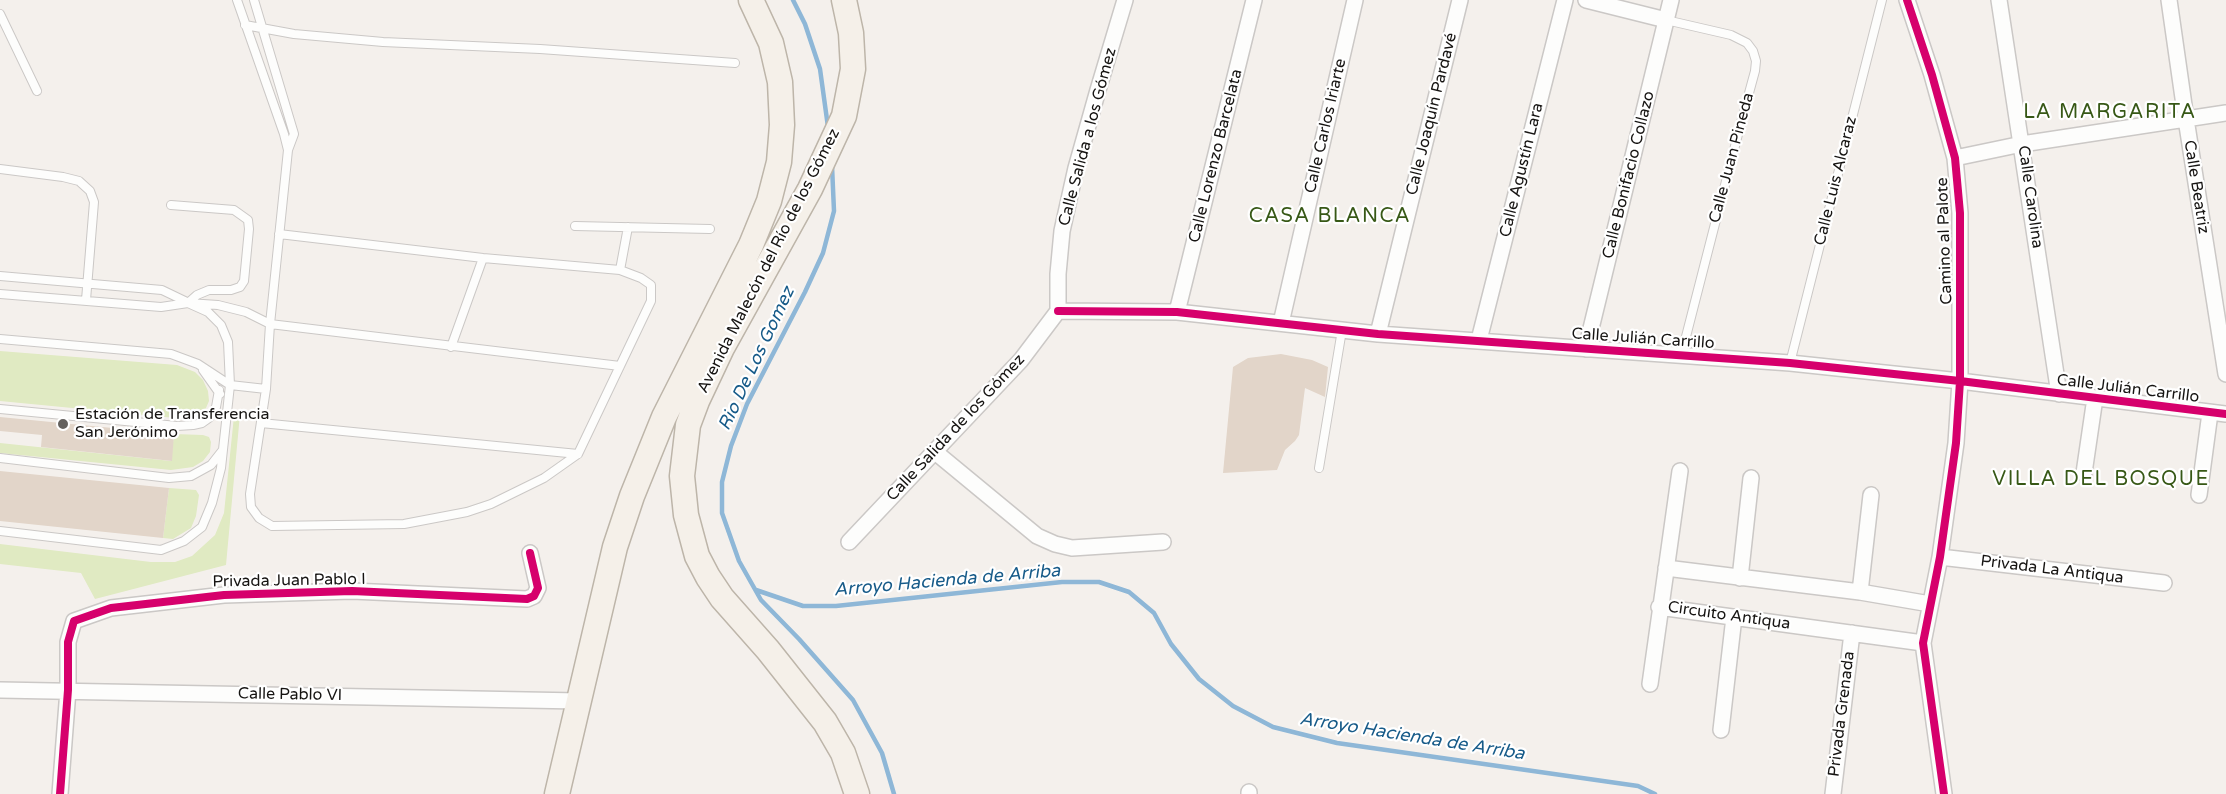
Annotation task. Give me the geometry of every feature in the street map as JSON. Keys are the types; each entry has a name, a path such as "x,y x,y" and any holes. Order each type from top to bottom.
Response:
{"main road":[{"name":"Avenida Malecón del Río de los Gómez","path":"557,794 615,547 632,496 664,417 751,245 769,201 779,162 782,125 780,82 771,43 751,0"},
{"name":"Avenida Malecón del Río de los Gómez","path":"844,0 853,52 850,88 844,116 827,155 722,348 697,401 688,425 682,476 686,515 697,555 708,577 722,598 768,650 825,722 843,753 857,794"}],"street":[{"name":"Calle Salida a los Gómez","path":"1058,311 1058,274 1062,231 1076,168 1125,0"},
{"name":"Calle Lorenzo Barcelata","path":"1177,312 1254,0"},
{"name":"Calle Carlos Iriarte","path":"1281,323 1355,0"},
{"name":"Calle Joaquín Pardavé","path":"1378,334 1461,0"},
{"name":"Calle Agustín Lara","path":"1479,340 1565,0"},
{"path":"1586,0 1666,21"},
{"name":"Calle Bonifacio Collazo","path":"1586,349 1671,0"},
{"name":"Camino al Palote","path":"1907,0 1932,75 1955,158 1960,213 1960,381 1956,443 1940,557 1923,643 1944,794"},
{"name":"Calle Carolina","path":"1999,0 2059,394"},
{"name":"Calle Beatriz","path":"2169,0 2226,374"},
{"path":"1955,158 2022,144 2226,113"},
{"name":"Calle Julián Carrillo","path":"1058,311 1177,312 1378,334 1790,363 1960,381 2226,414"},
{"name":"Calle Salida de los Gómez","path":"849,542 1021,360 1058,311"},
{"path":"2084,473 2096,398"},
{"path":"2199,495 2210,412"},
{"path":"934,451 1037,536 1055,544 1072,548 1163,542"},
{"name":"Circuito Antiqua","path":"1680,471 1659,607 1923,643"},
{"path":"1740,578 1751,478"},
{"path":"1860,592 1871,495"},
{"name":"Privada Juan Pablo I","path":"68,690 68,642 74,621 93,613 111,608 224,595 352,591 527,599 534,596 538,588 530,553"},
{"name":"Privada La Antiqua","path":"1940,557 2164,583"},
{"path":"1666,568 1860,592 1930,604"},
{"path":"1650,684 1659,607"},
{"path":"1721,730 1734,617"},
{"name":"Privada Grenada","path":"1833,794 1852,633"},
{"name":"Calle Pablo VI","path":"0,690 579,701"},
{"path":"60,794 68,690"}],"lane":[{"path":"237,0 288,150"},
{"path":"254,0 294,134 288,150 279,234 270,324 266,389 250,494 251,507 259,518 272,526 404,525 467,512 501,500 536,483 578,454 651,301 651,285 641,278 620,270 483,258 279,234"},
{"name":"Calle Luis Alcaraz","path":"1790,363 1882,0"},
{"path":"0,14 37,91"},
{"name":"Calle Juan Pineda","path":"1666,21 1731,35 1747,43 1756,61 1681,356"},
{"path":"245,25 294,34 383,42 540,49 735,63"},
{"path":"266,82 278,79"},
{"path":"0,169 63,177 79,181 90,191 94,202 86,300"},
{"path":"171,205 234,210 248,220 244,281 240,287 231,291 209,290 197,295 188,303"},
{"path":"575,226 710,229"},
{"path":"620,270 627,227"},
{"path":"451,347 483,258"},
{"path":"0,276 162,290 208,312 221,325 228,342 230,386 221,468 212,503 201,527 184,541 161,549 0,531"},
{"path":"0,294 160,307 188,303 219,305 246,312 270,324 620,366"},
{"path":"1319,468 1342,330"},
{"path":"0,339 171,354 198,364 230,386 266,389"},
{"path":"198,364 219,390 225,417"},
{"path":"0,409 177,426 193,425 209,418 216,407 219,390"},
{"path":"261,423 578,454"},
{"path":"0,458 170,478 191,476 201,471 211,465 222,451"}],"green space":[{"path":"0,351 177,365 195,372 203,380 209,401 202,413 186,419 0,401"},
{"path":"236,414 240,414 226,565 95,599 81,573 0,564 0,544 151,562 175,562 192,556 215,535 224,513"},
{"path":"174,434 209,437 210,452 203,461 193,467 171,470 0,453 0,443 171,461"},
{"path":"169,488 196,490 199,495 196,516 191,528 173,539 163,538"}],"building":[{"path":"1281,354 1312,360 1328,367 1325,397 1305,388 1299,435 1285,450 1277,470 1223,473 1233,367 1248,358"},
{"path":"0,417 174,434 172,461 41,447 42,435 0,431"},
{"path":"0,471 169,488 163,538 0,521"}],"waterway":[{"name":"Rio De Los Gomez","path":"793,0 805,24 820,69 828,127"},
{"name":"Rio De Los Gomez","path":"832,166 834,211 823,253 747,404 731,446 722,482 722,513 739,561 761,600 853,700 882,753 894,794"},
{"name":"Arroyo Hacienda de Arriba","path":"756,590 803,606 836,606 1062,582 1099,582 1129,592 1154,613 1171,644 1199,679 1233,706 1273,727 1337,743 1638,786 1655,794"}],"cycle path":[{"path":"1907,0 1932,75 1955,158 1960,213 1960,381 1956,443 1940,557 1923,643 1944,794"},
{"path":"1058,311 1177,312 1378,334 1790,363 1960,381 2226,414"},
{"path":"60,794 68,690 68,642 74,621 111,608 224,595 352,591 527,599 534,596 538,588 530,553"}],"place":[{"name":"Estación de Transferencia San Jerónimo","path":"63,424"}],"district":[{"name":"LA MARGARITA","path":"2110,113"},
{"name":"CASA BLANCA","path":"1330,217"},
{"name":"VILLA DEL BOSQUE","path":"2101,480"}]}
